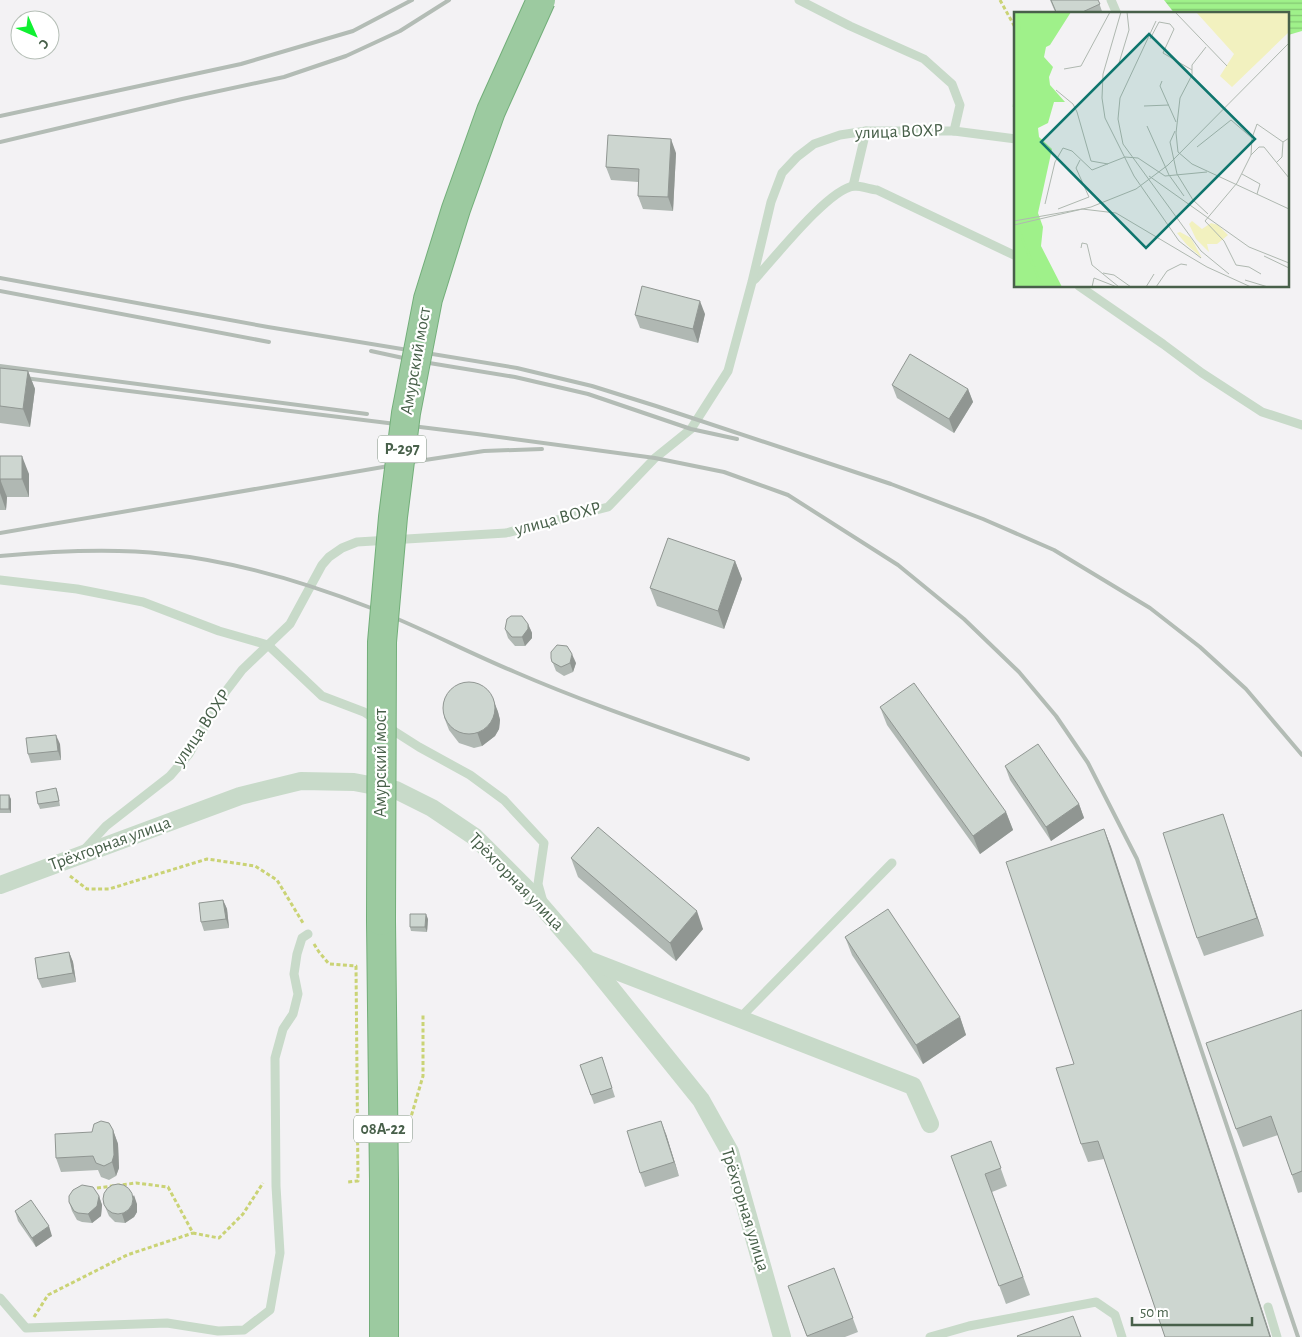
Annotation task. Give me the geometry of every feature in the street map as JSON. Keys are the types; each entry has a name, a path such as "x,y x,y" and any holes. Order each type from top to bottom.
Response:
{"highway":[{"name":"Амурский мост","path":"381,921 382,642 393,517 406,413 428,299 456,209 490,111 542,0"},
{"name":"08А-22","path":"381,921 384,1337"}],"street":[{"name":"Трёхгорная улица","path":"0,885 240,796 301,781 354,782 396,790 440,812 475,837 527,888 589,961 701,1100 730,1152 782,1337"},
{"path":"589,961 913,1086 930,1124"}],"lane":[{"path":"799,0 850,26 924,59 952,84 960,105 954,130"},
{"path":"1111,0 1117,12"},
{"name":"улица ВОХР","path":"72,858 106,826 170,776 189,754 226,691 242,670 290,624 322,565 329,557 342,548 357,542 506,533 608,507 655,458 692,429 728,371 771,202 782,173 797,157 814,144 840,135 866,131 954,130 1014,139"},
{"path":"853,186 866,131"},
{"path":"752,282 821,207 836,194 853,186 876,190 1014,255"},
{"path":"1081,288 1202,373 1262,412 1302,424"},
{"path":"0,580 77,589 143,602 219,631 268,645 322,696 364,712 419,747 470,775 504,800 544,843 538,884 546,911"},
{"path":"739,1018 892,863"},
{"path":"26,1328 167,1323 218,1331 244,1330 270,1310 280,1253 276,1186 275,1058 283,1029 293,1014 298,994 294,974 297,954 302,938 308,934"},
{"path":"0,1298 26,1328 31,1337"},
{"path":"930,1337 970,1326 1096,1302 1115,1315 1122,1337"},
{"path":"1268,1307 1277,1337"}],"path":[{"path":"1000,0 1014,24"},
{"path":"72,858 70,876 87,889 109,889 207,859 255,866 277,880 319,952 329,964 356,966 358,1181 348,1182"},
{"path":"403,1142 423,1076 422,1014"},
{"path":"26,1328 48,1295 127,1255 193,1233 219,1238 243,1214 276,1164"},
{"path":"98,1188 136,1183 168,1187 193,1233"}],"shaded area":[{"path":"1164,0 1302,0 1302,31 1290,34 1290,12 1173,12"}],"building":[{"path":"1051,0 1098,0 1100,4 1082,12 1056,12"},
{"path":"608,135 671,139 668,197 638,196 639,169 606,167"},
{"path":"642,286 700,301 693,329 635,315"},
{"path":"910,354 968,389 949,419 892,385"},
{"path":"0,368 28,371 23,409 0,406"},
{"path":"0,456 22,456 22,479 0,479"},
{"path":"668,538 735,561 718,611 650,588"},
{"path":"511,616 522,616 528,624 528,629 522,637 512,637 505,629 507,619"},
{"path":"557,645 567,646 572,654 570,663 561,667 552,662 551,658 551,652"},
{"path":"469,682 479,684 487,690 493,698 495,708 493,718 487,726 479,732 469,734 459,732 451,726 445,718 443,708 445,698 451,690 459,684"},
{"path":"914,683 1006,812 973,836 880,707"},
{"path":"56,735 58,751 28,754 26,738"},
{"path":"1038,744 1079,804 1046,827 1005,766"},
{"path":"56,788 59,801 38,804 36,792"},
{"path":"0,795 9,795 9,809 0,809"},
{"path":"1223,814 1257,918 1197,938 1163,833"},
{"path":"598,827 697,911 670,943 571,858"},
{"path":"1104,829 1270,1337 1165,1337 1098,1141 1081,1144 1056,1068 1074,1064 1006,862"},
{"path":"223,900 226,919 201,922 199,903"},
{"path":"888,909 960,1017 916,1045 845,937"},
{"path":"410,914 426,914 425,927 410,927"},
{"path":"69,952 73,973 38,979 35,958"},
{"path":"1302,1010 1302,1171 1292,1175 1271,1116 1236,1129 1206,1043"},
{"path":"602,1057 612,1088 591,1095 580,1065"},
{"path":"101,1121 109,1123 113,1130 114,1155 112,1162 104,1166 96,1163 93,1156 56,1158 55,1134 92,1132 94,1124"},
{"path":"661,1121 674,1162 640,1173 627,1131"},
{"path":"991,1141 1001,1168 985,1174 1023,1277 999,1286 951,1156"},
{"path":"118,1184 129,1188 133,1199 129,1210 118,1214 107,1210 103,1199 107,1188"},
{"path":"82,1185 93,1187 99,1196 97,1206 88,1214 74,1211 69,1202 69,1196 73,1190"},
{"path":"31,1200 49,1226 32,1238 15,1211"},
{"path":"834,1268 853,1318 807,1336 788,1286"},
{"path":"1073,1316 1081,1337 1017,1336"}],"railway":[{"path":"0,116 241,64 353,31 412,0"},
{"path":"0,142 284,77 346,56 400,31 449,0"},
{"path":"0,278 268,327 517,368 592,386 891,484 983,519 1054,550 1150,608 1200,647 1246,689 1302,755"},
{"path":"0,291 269,342"},
{"path":"371,351 417,361 515,377 588,394 691,429 737,439"},
{"path":"0,366 367,414"},
{"path":"0,375 477,434 655,458 724,472 788,495 898,565 964,619 1019,672 1056,716 1088,763 1137,859 1298,1337"},
{"path":"0,533 412,462 484,451 542,449"},
{"path":"0,556 83,551 145,552 191,557 270,574 371,608 572,696 748,759"}]}
